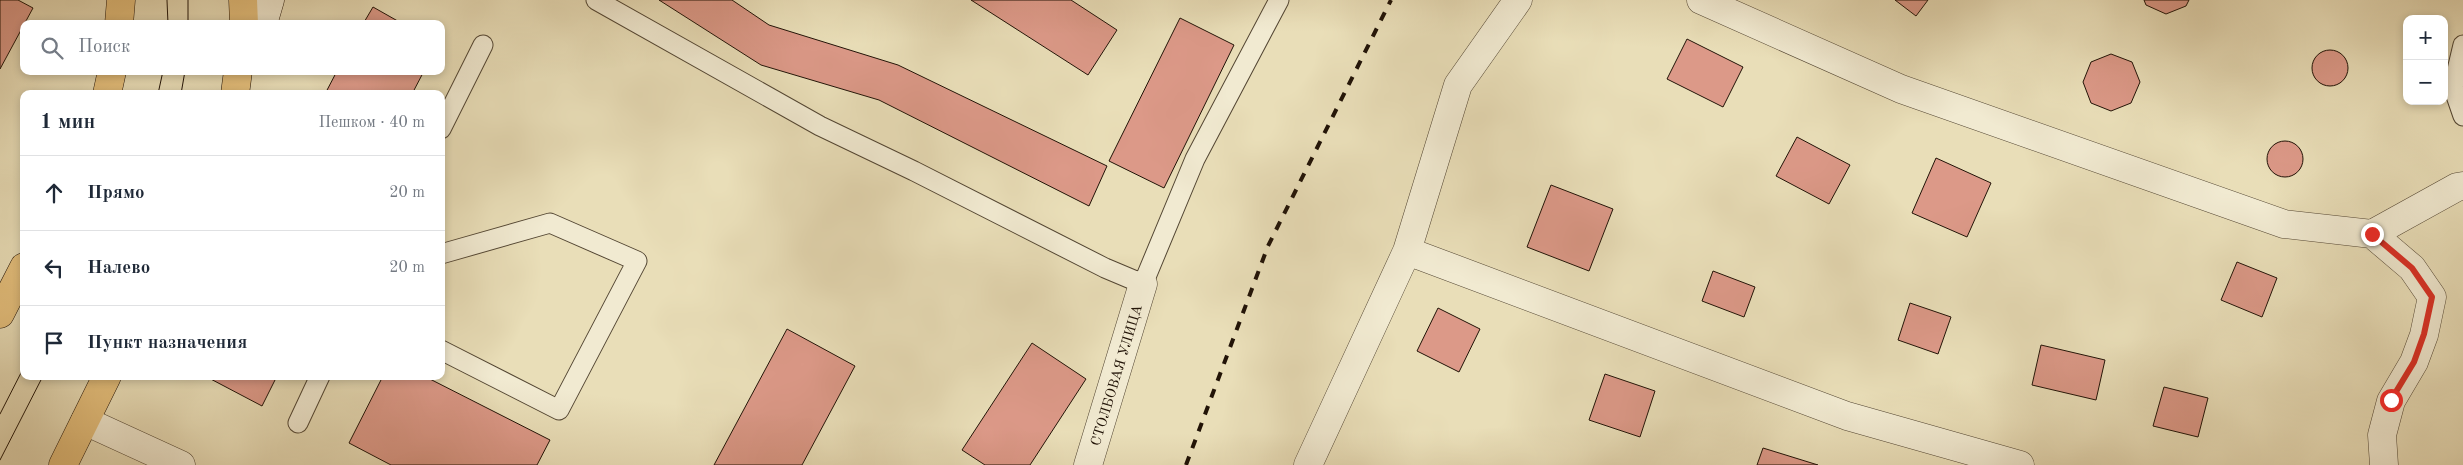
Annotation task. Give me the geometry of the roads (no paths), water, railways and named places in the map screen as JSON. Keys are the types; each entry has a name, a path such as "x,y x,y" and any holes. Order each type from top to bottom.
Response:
{"main road":[{"path":"243,0 244,20"},
{"path":"107,90 111,75"},
{"path":"236,90 237,75"},
{"path":"0,314 20,275"},
{"path":"63,465 105,380"}],"street":[{"path":"263,20 270,0"},
{"path":"1308,465 1407,250 1458,85 1518,0"},
{"path":"1700,0 1901,88 2284,224 2372,234 2412,268 2432,297 2424,334 2414,362 2391,400 2382,435 2384,465"},
{"path":"241,90 246,75"},
{"path":"2372,234 2456,187 2463,186"},
{"path":"1407,250 1847,416 2020,465"},
{"name":"СТОЛБОВАЯ УЛИЦА","path":"1088,465 1143,284"},
{"path":"85,420 182,465"}],"lane":[{"path":"596,0 820,126 914,171 1105,268 1143,284 1195,159 1279,0"},
{"path":"445,121 483,44"},
{"path":"2463,46 2454,87 2463,116"},
{"path":"445,253 550,223 637,261 559,410 445,352"},
{"path":"298,423 318,380"}],"tram line":[{"path":"167,0 168,20"},
{"path":"188,0 188,20"},
{"path":"159,90 162,75"},
{"path":"182,90 184,75"},
{"path":"0,414 20,375"},
{"path":"0,460 41,380"}],"railway":[{"path":"1186,465 1268,246 1391,0"}]}
